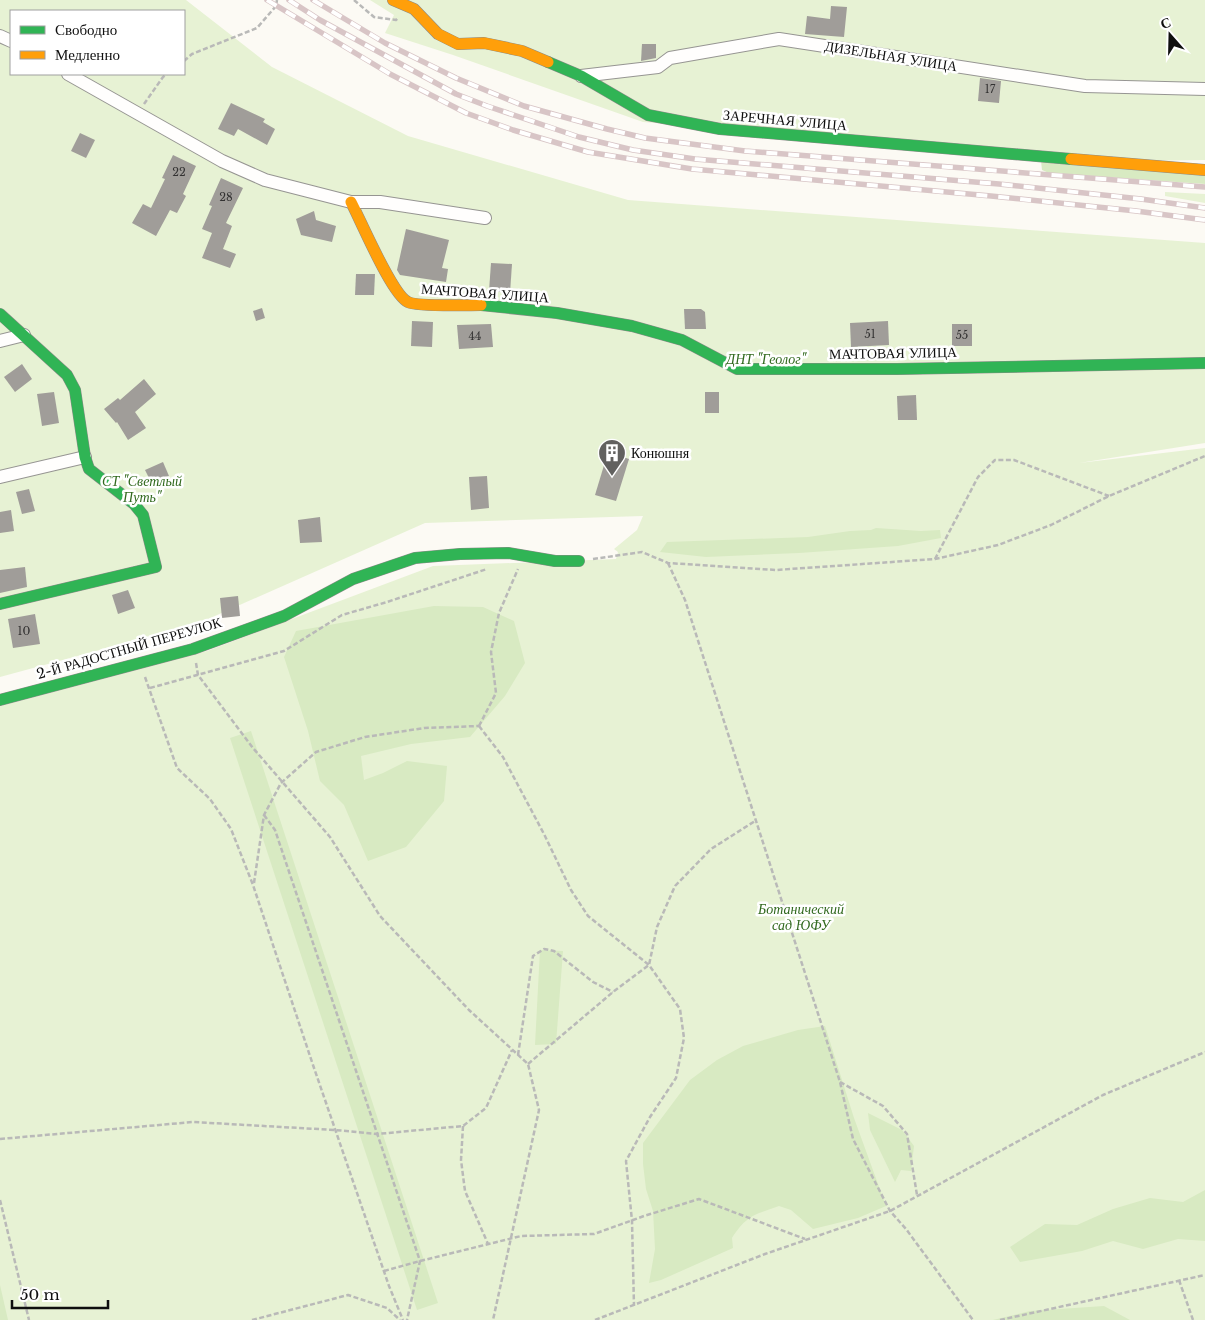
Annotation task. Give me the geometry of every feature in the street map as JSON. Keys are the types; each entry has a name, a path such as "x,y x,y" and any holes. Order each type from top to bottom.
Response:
{"street":[{"name":"ЗАРЕЧНАЯ УЛИЦА","path":"393,0 414,9 438,34 458,44 484,43 522,51 581,76 648,115 720,130 1205,170"},
{"name":"ДИЗЕЛЬНАЯ УЛИЦА","path":"581,76 658,67 670,58 779,39 1085,86 1205,89"},
{"path":"70,75 222,161 264,180 351,202 380,202 485,218"},
{"name":"МАЧТОВАЯ УЛИЦА","path":"351,202 395,289 408,302 426,304 482,304 557,313 632,326 682,340 737,370 907,369 1205,363"},
{"path":"0,314 67,375 75,390 85,457 89,468 134,504 143,516 156,567 0,604"},
{"path":"0,341 24,335"},
{"path":"0,476 85,457"},
{"name":"2-Й РАДОСТНЫЙ ПЕРЕУЛОК","path":"0,700 193,649 284,616 352,579 414,558 460,554 508,553 555,561 579,560"}],"path":[{"path":"185,60 192,54 258,28 276,6 277,0"},
{"path":"354,0 374,17 396,20 411,8"},
{"path":"137,113 166,75"},
{"path":"579,560 642,552 668,564 776,570 934,558 998,545 1051,525 1109,496 1205,456"},
{"path":"934,558 978,477 995,460 1014,460 1109,496"},
{"path":"479,726 496,693 491,652 499,613 523,556"},
{"path":"668,564 685,600 840,1082 853,1140 890,1211 906,1229 973,1320"},
{"path":"403,1320 335,1130 254,885 231,829 210,799 177,768 149,689 284,651 342,614 387,602 489,568"},
{"path":"193,649 198,675 253,748 330,837 380,916 468,1010 528,1064 539,1110 493,1320"},
{"path":"254,885 264,815 282,783 316,752 365,737 424,728 479,726"},
{"path":"479,726 503,757 571,890 588,916 649,965 680,1009 684,1038 676,1078 650,1117 626,1160 632,1221 634,1306"},
{"path":"264,815 275,830 420,1260 403,1320"},
{"path":"528,1064 613,992 649,965 657,927 675,886 711,849 756,821"},
{"path":"518,1055 533,956 544,949 554,951 593,982 613,992"},
{"path":"0,1140 193,1122 377,1134 463,1126 486,1108 512,1050"},
{"path":"595,1320 765,1254 890,1211 1103,1095 1205,1052"},
{"path":"840,1082 883,1106 907,1134 917,1196"},
{"path":"463,1126 461,1160 465,1191 488,1244"},
{"path":"384,1271 420,1260 521,1236 594,1234 700,1199 807,1240"},
{"path":"0,1200 29,1320"},
{"path":"1000,1320 1205,1275"},
{"path":"1179,1280 1193,1320"},
{"path":"252,1320 348,1295 387,1308 403,1320"}],"green space":[{"name":"Ботанический сад ЮФУ","path":"0,0 186,0 272,67 408,136 628,200 1205,243 1205,443 1079,463 1205,448 1205,1320 0,1320 0,706 207,651 433,566 616,559 618,552 614,549 637,530 643,516 425,523 199,623 0,677"},
{"path":"370,0 1205,0 1205,160 1122,161 643,122 385,33 394,15"},
{"path":"1041,161 1205,171 1205,184 1049,173 1042,170"},
{"path":"1165,192 1205,194 1205,203 1165,196"},
{"path":"876,528 921,531 940,530 941,538 898,546 799,553 706,557 660,552 667,542 808,537"},
{"path":"434,606 483,607 514,621 525,663 505,696 470,737 411,744 361,756 364,780 407,761 447,766 444,801 406,847 368,861 344,805 320,781 308,731 284,657 296,631"},
{"path":"251,731 438,1303 417,1310 230,738"},
{"path":"540,950 563,951 556,1044 535,1045"},
{"path":"825,1026 854,1118 886,1206 858,1218 813,1229 791,1210 779,1206 747,1220 732,1238 733,1248 661,1280 649,1283 655,1249 653,1211 646,1189 643,1164 643,1143 690,1080 717,1060 743,1046 798,1030"},
{"path":"868,1113 902,1130 914,1146 911,1171 901,1170 895,1182 870,1130"},
{"path":"1205,1190 1205,1241 1178,1239 1143,1249 1113,1241 1082,1251 1020,1262 1010,1247 1045,1224 1077,1225 1113,1209 1150,1198 1183,1202"},
{"path":"0,1285 8,1320 0,1320"},
{"path":"1104,1306 1130,1320 993,1320 1030,1311"}],"building":[{"path":"831,6 847,7 844,37 805,34 807,16 830,19"},
{"path":"642,44 656,44 656,58 641,61"},
{"path":"980,78 1001,81 999,103 978,101"},
{"path":"231,103 265,119 263,122 275,129 267,145 238,129 234,136 218,129"},
{"path":"80,133 95,140 86,158 71,151"},
{"path":"173,155 196,166 183,194 186,196 177,213 170,210 156,236 132,223 143,204 151,208 165,179 162,178"},
{"path":"221,178 243,188 226,223 232,226 223,249 236,254 230,268 202,258 212,233 202,229 212,206 209,205"},
{"path":"314,211 316,220 336,226 332,242 301,235 296,219"},
{"path":"406,229 449,240 442,268 448,269 446,282 400,275 397,270"},
{"path":"491,263 512,264 510,293 489,291"},
{"path":"356,274 375,274 374,295 355,295"},
{"path":"262,308 265,318 256,321 253,311"},
{"path":"684,309 701,309 705,312 706,329 685,329"},
{"path":"412,321 433,322 432,347 411,346"},
{"path":"888,321 889,345 851,347 850,323"},
{"path":"491,324 493,347 459,349 457,325"},
{"path":"952,324 972,324 972,346 952,346"},
{"path":"22,364 32,379 15,392 4,377"},
{"path":"144,379 156,394 135,412 146,428 128,440 117,422 104,409 118,398 120,400"},
{"path":"54,392 59,423 42,426 37,394"},
{"path":"705,392 719,392 719,413 705,413"},
{"path":"916,395 917,420 898,420 897,396"},
{"name":"Конюшня","path":"608,452 629,459 616,501 595,495"},
{"path":"163,462 169,476 152,484 145,470"},
{"path":"487,476 489,508 471,510 469,477"},
{"path":"29,489 35,511 22,514 16,492"},
{"path":"11,510 14,531 0,533 0,512"},
{"path":"320,517 322,542 300,543 298,520"},
{"path":"25,567 27,587 0,593 0,570"},
{"path":"128,590 135,608 118,614 112,595"},
{"path":"238,596 240,616 222,618 220,598"},
{"path":"35,614 40,644 13,648 8,619"}],"railway":[{"path":"267,0 390,74 466,113 513,130 588,152 692,169 991,196 1205,220"},
{"path":"289,0 320,20 456,94 579,137 633,150 695,159 999,184 1141,199 1205,208"},
{"path":"313,0 385,43 456,78 524,106 645,138 745,151 1205,187"}],"traffic: fast":[{"path":"548,62 581,76 648,115 720,129 1071,159"},
{"path":"481,305 557,313 632,326 682,340 737,369 897,369 1205,363"},
{"path":"0,314 67,375 75,390 85,457 89,469 134,504 143,515 156,567 0,604"},
{"path":"0,700 193,649 284,616 353,579 415,558 460,554 508,553 555,561 579,561"}],"traffic: slow":[{"path":"393,0 414,9 438,34 458,44 484,43 522,51 548,62"},
{"path":"1071,159 1205,170"},
{"path":"351,202 386,272 401,296 408,302 432,305 481,305"}],"place":[{"name":"Конюшня","path":"612,477"}],"park label":[{"name":"ДНТ \"Геолог\"","path":"766,359"},
{"name":"СТ \"Светлый Путь\"","path":"142,490"}]}
